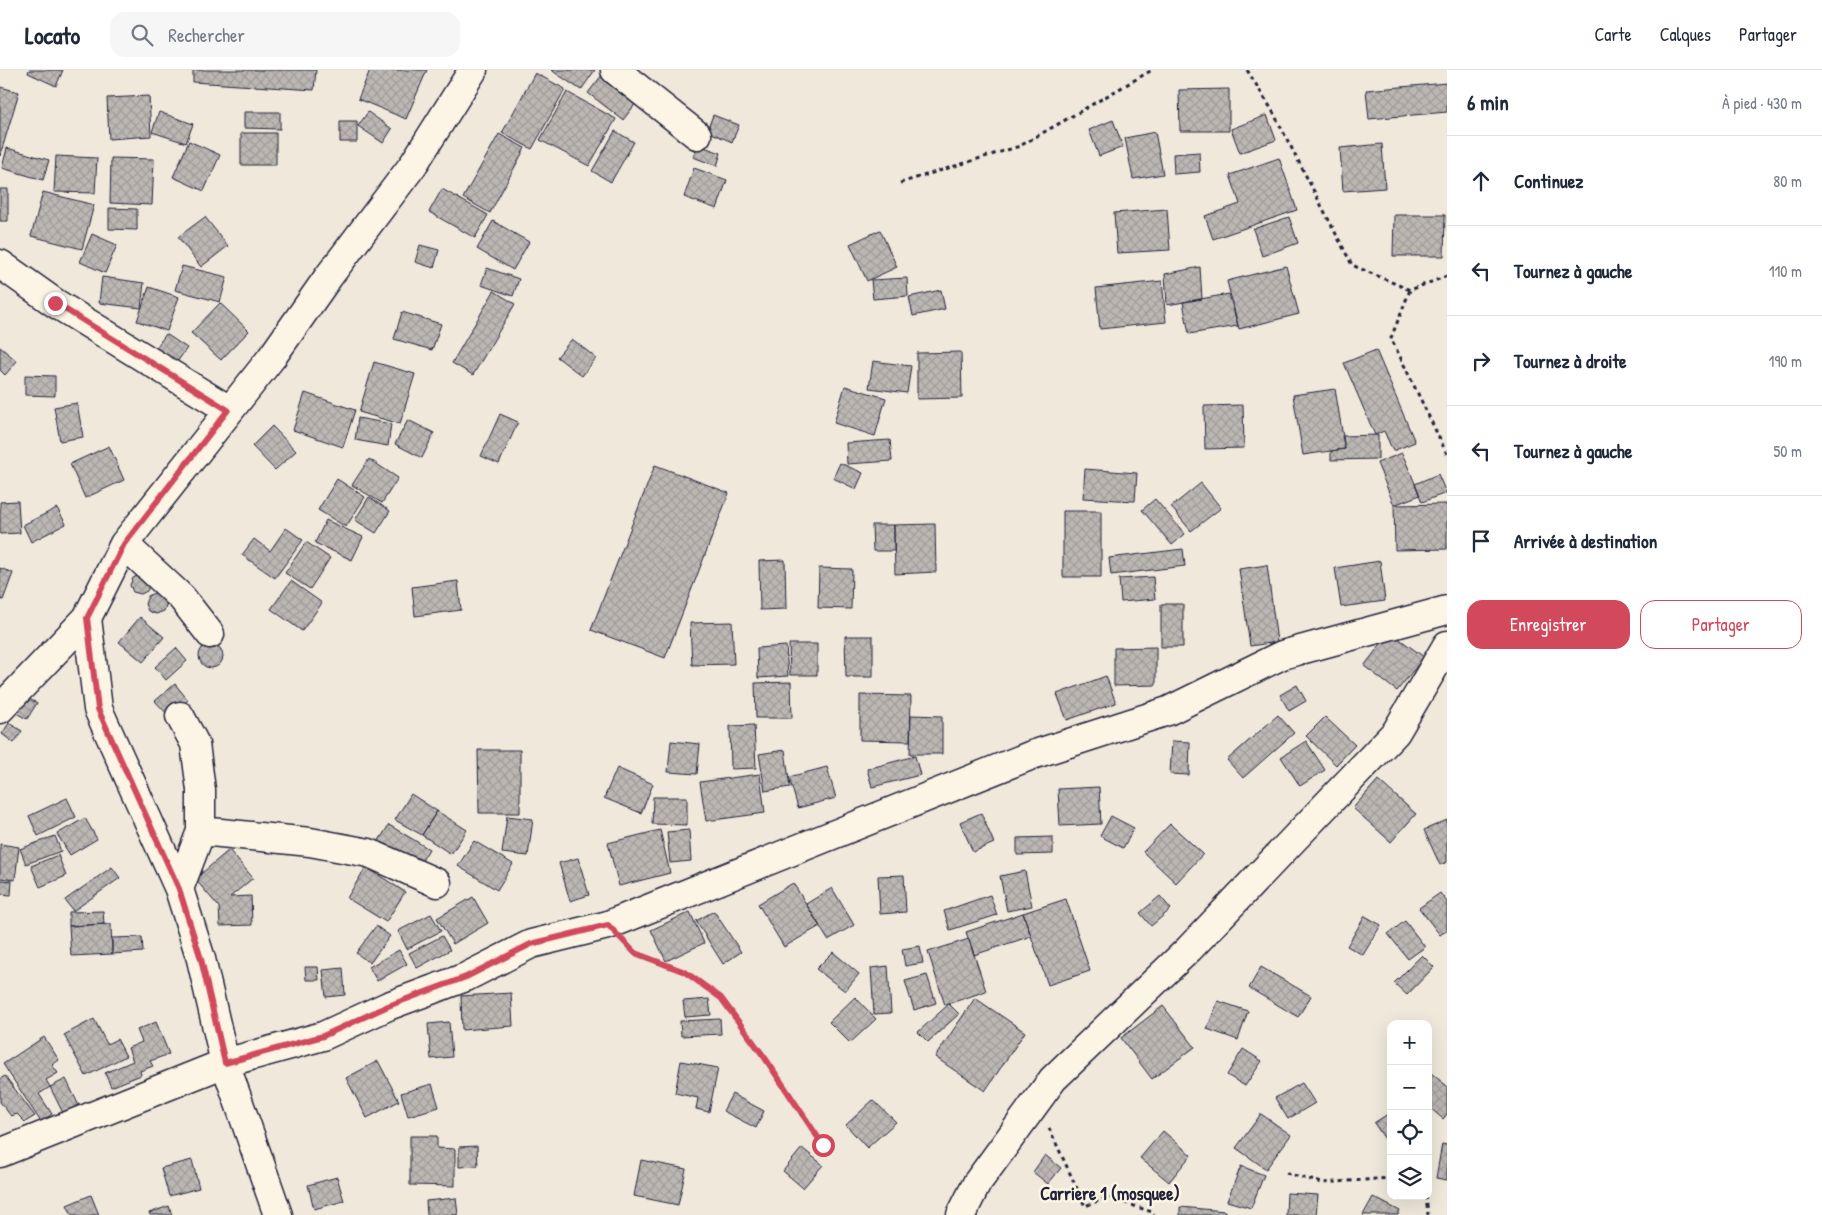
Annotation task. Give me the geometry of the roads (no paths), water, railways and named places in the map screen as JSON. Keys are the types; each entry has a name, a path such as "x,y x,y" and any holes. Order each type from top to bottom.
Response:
{"street":[{"path":"0,709 87,618 124,544 272,356 412,165 473,70"},
{"path":"615,70 697,135"},
{"path":"0,264 55,303 228,410"},
{"path":"124,544 182,598 210,634"},
{"path":"0,1152 225,1063 323,1036 388,1006 466,977 531,944 608,925 1032,755 1168,711 1282,655 1447,610"},
{"path":"87,618 98,709 179,889 201,959 225,1063 278,1215"},
{"path":"961,1215 977,1183 1053,1079 1189,949 1396,732 1446,649"},
{"path":"179,889 202,831 201,790 195,744 180,716"},
{"path":"202,831 310,842 368,853 437,883"}],"district":[{"name":"Carriere 1 (mosquee)","path":"1110,1193"}]}
